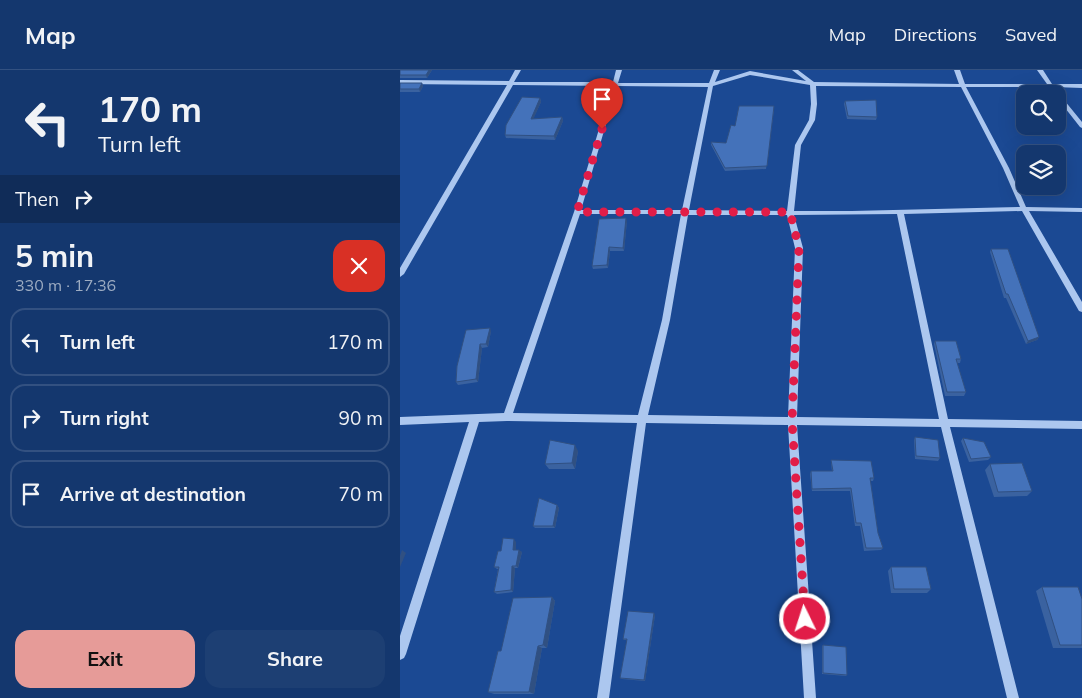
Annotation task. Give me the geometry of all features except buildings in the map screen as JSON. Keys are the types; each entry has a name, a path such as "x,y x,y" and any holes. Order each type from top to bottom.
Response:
{"street":[{"path":"400,274 518,70"},
{"path":"507,417 577,212 619,70"},
{"path":"603,698 642,419 666,320 685,212 711,85 717,70"},
{"path":"400,82 711,85 750,74 756,70"},
{"path":"795,70 813,84 814,104 812,120 798,145 790,212 799,248 792,421 810,698"},
{"path":"1040,70 1049,85"},
{"path":"953,71 961,82 1006,168 1024,209 1082,309"},
{"path":"750,74 813,84 961,82 1028,85"},
{"path":"1066,86 1082,86"},
{"path":"1066,106 1082,126"},
{"path":"577,212 900,213 1024,209 1082,210"},
{"path":"900,213 944,422 1013,698"},
{"path":"400,421 507,417 1082,425"},
{"path":"400,654 475,418"}],"route":[{"path":"602,129 577,212 790,212 799,248 792,421 805,619"}]}
